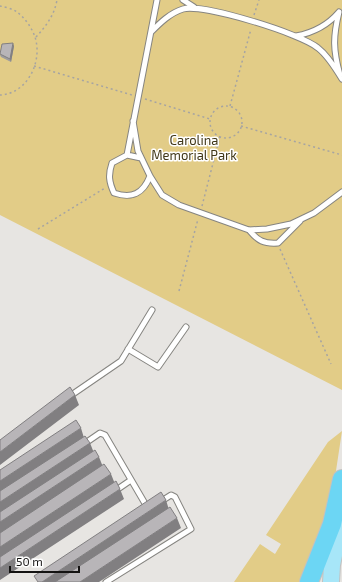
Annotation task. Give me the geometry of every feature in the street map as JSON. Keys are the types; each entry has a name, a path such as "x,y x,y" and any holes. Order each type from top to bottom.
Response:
{"highway":[{"path":"309,582 332,524 342,479"}],"main road":[{"path":"331,582 332,565 342,516"}],"lane":[{"path":"127,155 157,0"},
{"path":"183,0 194,7 253,22 296,36 318,48 342,79"},
{"path":"151,32 163,20 174,13 183,9 194,7"},
{"path":"296,36 306,34 332,21 341,10"},
{"path":"341,10 334,41 334,54 342,79"},
{"path":"134,121 138,151 150,176 162,195 179,205 250,230 291,224 314,213 342,192"},
{"path":"141,158 127,155 112,163 109,174 110,185 114,193 124,197 135,195 146,187 150,176"},
{"path":"250,230 256,239 266,244 278,243 302,218"},
{"path":"67,398 121,361 152,310"},
{"path":"128,349 158,367 186,327"},
{"path":"80,446 100,433 103,433 147,507"},
{"path":"112,493 131,480"},
{"path":"106,582 191,527 173,496 140,511"}],"path":[{"path":"36,37 47,25 55,9 57,0"},
{"path":"230,106 259,0"},
{"path":"0,6 16,11 28,23 36,37 37,51 34,66 26,83 17,92 0,95"},
{"path":"34,66 210,119"},
{"path":"230,106 241,116 241,126 239,131 230,137 220,136 212,129 210,119 215,110 220,107 230,106"},
{"path":"241,126 342,155"},
{"path":"38,229 110,185"},
{"path":"278,243 331,364"}],"green space":[{"name":"Carolina Memorial Park","path":"0,0 342,0 342,390 0,215"},
{"path":"342,431 334,484 307,582 234,582 260,544 275,554 281,544 266,535 328,442"}],"building":[{"path":"13,43 10,59 0,54 2,44"},
{"path":"70,387 75,395 0,452 0,440"},
{"path":"76,420 81,428 0,481 0,470"},
{"path":"85,436 90,443 0,502 0,491"},
{"path":"95,450 99,457 0,522 0,512"},
{"path":"104,464 111,474 0,547 0,533"},
{"path":"116,481 120,489 0,568 0,557"},
{"path":"161,492 166,500 42,582 38,582 34,576"},
{"path":"170,507 177,518 80,582 55,582"}]}
